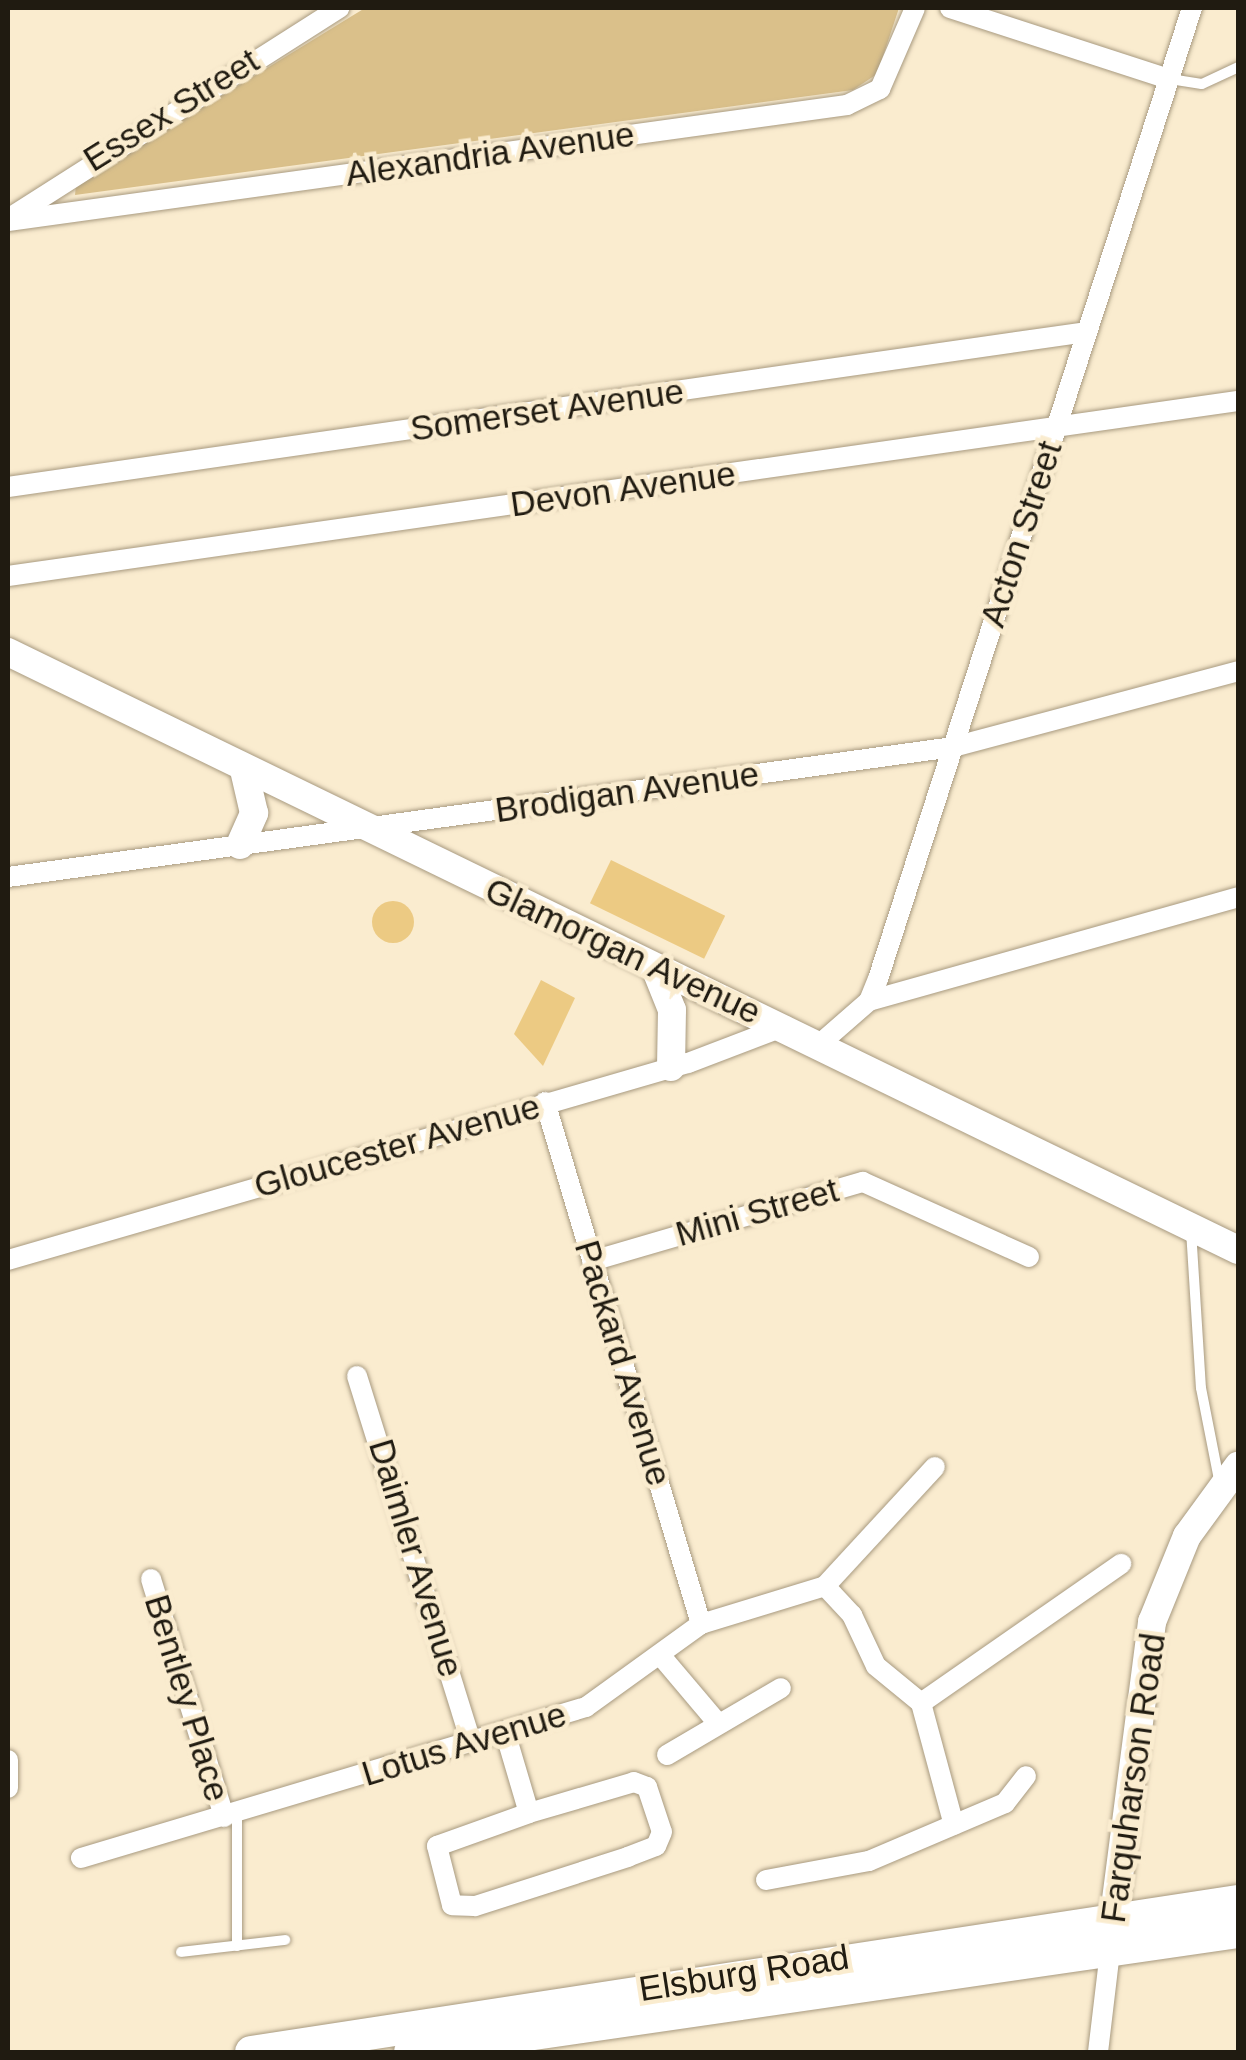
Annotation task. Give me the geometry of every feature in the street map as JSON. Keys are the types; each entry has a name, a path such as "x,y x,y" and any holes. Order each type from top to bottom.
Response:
{"main road":[{"name":"Elsburg Road","path":"250,2052 1238,1901"},
{"name":"Elsburg Road","path":"410,2052 1238,1932"}],"street":[{"name":"Essex Street","path":"8,220 339,8"},
{"name":"Alexandria Avenue","path":"8,220 847,104 880,89 915,8"},
{"path":"950,8 1169,79"},
{"name":"Acton Street","path":"822,1042 868,1000 1192,8"},
{"name":"Somerset Avenue","path":"8,487 1086,332"},
{"name":"Devon Avenue","path":"8,576 1238,401"},
{"name":"Glamorgan Avenue","path":"8,652 656,970 822,1042 1238,1250"},
{"name":"Brodigan Avenue","path":"8,877 953,747 1238,672"},
{"path":"240,844 254,813 244,770"},
{"path":"868,1000 1238,897"},
{"path":"656,970 672,1010 671,1067"},
{"name":"Gloucester Avenue","path":"8,1260 671,1067 785,1026"},
{"name":"Packard Avenue","path":"545,1102 700,1624"},
{"name":"Mini Street","path":"592,1260 863,1182 1028,1257"},
{"name":"Daimler Avenue","path":"356,1376 471,1742"},
{"path":"935,1467 824,1586 852,1615 876,1666 921,1704 954,1826"},
{"name":"Farquharson Road","path":"1098,2052 1152,1622 1188,1536 1229,1476"},
{"path":"921,1704 1121,1564"},
{"name":"Bentley Place","path":"151,1578 230,1815"},
{"name":"Lotus Avenue","path":"81,1858 586,1707 700,1624 824,1586"},
{"path":"661,1656 716,1721"},
{"path":"667,1755 716,1721 781,1688"},
{"path":"505,1732 530,1813"},
{"path":"8,1760 8,1788"},
{"path":"766,1880 852,1867 1004,1802 1026,1776"},
{"path":"634,1782 647,1788 662,1832 656,1846 628,1857 475,1906 452,1905 438,1846 530,1813 634,1782"}],"lane":[{"path":"1169,79 1202,84 1238,67"},
{"path":"1191,1226 1202,1388 1229,1476"},
{"path":"230,1815 236,1946"},
{"path":"181,1952 285,1940"}],"shaded area":[{"path":"365,8 899,8 877,74 853,90 75,195 76,185"}],"building":[{"path":"611,860 725,916 704,959 590,903"},
{"path":"393,901 408,907 414,922 408,937 393,943 378,937 372,922 378,907"},
{"path":"541,980 575,998 543,1066 514,1034"}]}
